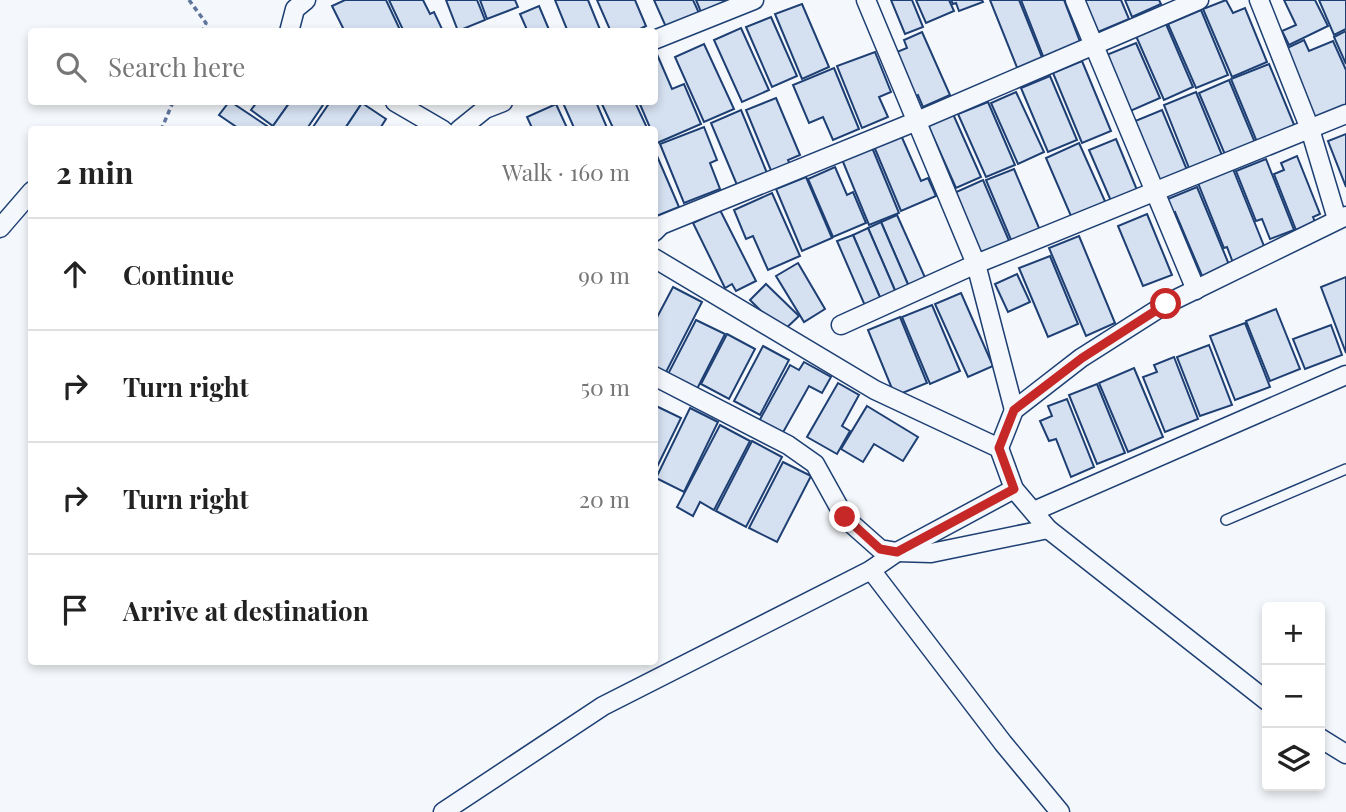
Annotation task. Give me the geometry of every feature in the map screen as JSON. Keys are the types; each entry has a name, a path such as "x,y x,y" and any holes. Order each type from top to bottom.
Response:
{"street":[{"path":"290,28 295,9 306,0"},
{"path":"658,38 754,0"},
{"path":"866,0 976,264 1014,410"},
{"path":"1075,0 1196,290"},
{"path":"658,228 1199,0"},
{"path":"1259,0 1342,218 1166,304 1082,358 1014,410 999,448 1014,489 1048,529 1262,697"},
{"path":"400,105 436,126"},
{"path":"464,126 485,108 494,105"},
{"path":"841,325 976,264 1346,114"},
{"path":"1,225 28,195"},
{"path":"658,260 875,390 999,448"},
{"path":"1034,512 1346,374"},
{"path":"658,378 788,445 815,464 845,517 880,549 931,553 1048,529"},
{"path":"443,812 603,706 871,570 897,552 1014,489"},
{"path":"871,570 1003,743 1060,812"},
{"path":"1325,741 1346,754"}],"lane":[{"path":"1226,520 1346,469"}],"path":[{"path":"189,0 206,23 204,28"},
{"path":"164,126 172,105"}],"building":[{"path":"345,0 386,0 399,28 343,28 332,6"},
{"path":"389,0 423,0 430,14 434,12 442,28 402,28"},
{"path":"446,0 477,0 485,20 465,28 457,28"},
{"path":"480,0 515,0 518,7 487,19"},
{"path":"555,0 588,0 599,28 566,28"},
{"path":"597,0 635,0 646,26 609,28"},
{"path":"654,0 693,0 699,13 666,27"},
{"path":"696,0 728,0 701,12"},
{"path":"891,0 912,0 923,27 905,34"},
{"path":"916,0 949,0 954,11 926,23"},
{"path":"951,0 983,2 959,11 956,3 953,4"},
{"path":"990,0 1019,0 1043,60 1018,70"},
{"path":"1021,0 1064,0 1082,47 1045,61"},
{"path":"1077,0 1121,0 1129,19 1098,32 1092,17 1085,20"},
{"path":"1125,0 1159,0 1161,4 1132,17"},
{"path":"1226,0 1233,13 1245,8 1267,62 1232,77 1203,9"},
{"path":"1284,0 1315,0 1328,26 1289,45 1282,31 1296,25"},
{"path":"1319,0 1346,0 1346,29 1334,35"},
{"path":"802,4 829,67 802,79 775,14"},
{"path":"539,6 548,28 526,28 520,14"},
{"path":"1201,10 1228,75 1196,88 1168,24"},
{"path":"771,17 797,76 772,87 746,27"},
{"path":"1166,24 1193,87 1164,100 1136,36"},
{"path":"741,28 769,90 742,102 714,40"},
{"path":"1346,31 1346,64 1334,37"},
{"path":"922,32 950,95 923,107 918,95 912,98 892,54 907,48 904,40"},
{"path":"1304,40 1309,51 1333,41 1346,70 1346,109 1316,120 1285,49"},
{"path":"1136,43 1160,98 1128,112 1104,56"},
{"path":"704,44 734,109 704,122 675,57"},
{"path":"875,52 891,92 879,97 888,117 862,128 837,66"},
{"path":"658,57 672,89 684,84 701,124 658,143 658,126 649,126 640,105 658,105"},
{"path":"1082,61 1111,131 1082,143 1053,73"},
{"path":"1269,64 1295,127 1257,142 1231,79"},
{"path":"834,68 859,129 833,140 823,117 809,123 793,85"},
{"path":"1050,76 1077,140 1048,152 1021,88"},
{"path":"1229,80 1256,145 1226,157 1199,93"},
{"path":"1016,92 1044,152 1018,164 991,103"},
{"path":"1196,92 1224,160 1191,173 1164,105"},
{"path":"776,98 800,155 788,160 790,165 772,173 746,110"},
{"path":"988,102 1015,165 986,177 958,114"},
{"path":"227,105 236,105 267,126 235,126 219,115"},
{"path":"255,105 288,105 273,126 251,110"},
{"path":"288,105 323,105 309,126 273,126"},
{"path":"328,105 361,105 347,126 314,126"},
{"path":"361,105 386,119 382,126 347,126"},
{"path":"556,105 566,126 531,126 527,117"},
{"path":"564,105 597,105 606,126 573,126"},
{"path":"602,105 636,105 646,126 612,126"},
{"path":"741,110 767,173 737,185 711,123"},
{"path":"1162,110 1187,170 1157,182 1128,124"},
{"path":"953,114 981,177 956,188 928,125"},
{"path":"704,127 717,160 710,163 720,189 684,203 660,144"},
{"path":"900,133 921,181 928,178 936,196 901,211 873,144"},
{"path":"1346,134 1346,187 1328,141"},
{"path":"1116,139 1137,190 1111,201 1089,150"},
{"path":"1079,143 1108,208 1074,223 1046,158"},
{"path":"871,145 899,213 869,225 841,157"},
{"path":"1297,156 1320,214 1313,217 1315,222 1296,230 1274,174 1284,170 1281,163"},
{"path":"658,158 679,207 658,215"},
{"path":"1266,159 1294,230 1270,239 1262,219 1256,221 1236,171"},
{"path":"835,167 847,195 853,192 866,223 833,237 808,179"},
{"path":"1014,169 1042,235 1014,247 986,180"},
{"path":"1233,169 1266,251 1235,268 1227,247 1224,248 1198,183"},
{"path":"806,177 832,238 802,251 776,189"},
{"path":"983,180 1010,243 981,256 954,193"},
{"path":"1197,187 1230,267 1203,278 1175,212 1169,214 1163,201"},
{"path":"772,193 800,256 768,270 753,236 746,239 734,210"},
{"path":"720,210 756,281 736,291 732,284 725,288 693,223"},
{"path":"1147,214 1172,275 1143,286 1118,226"},
{"path":"897,215 927,282 910,289 881,222"},
{"path":"881,222 910,289 897,295 868,228"},
{"path":"868,228 897,295 882,302 853,235"},
{"path":"853,235 882,302 866,308 837,241"},
{"path":"1079,236 1115,323 1086,336 1049,248"},
{"path":"1050,256 1078,324 1048,337 1019,268"},
{"path":"798,263 825,309 804,322 776,276"},
{"path":"1017,274 1030,302 1008,312 995,284"},
{"path":"1346,277 1346,353 1321,287"},
{"path":"766,284 799,316 782,332 750,300"},
{"path":"673,287 702,302 664,376 658,373 658,315"},
{"path":"961,293 993,366 968,377 935,304"},
{"path":"932,305 960,371 930,384 902,317"},
{"path":"1276,309 1300,369 1270,381 1246,321"},
{"path":"900,317 927,383 895,396 868,330"},
{"path":"696,320 725,334 696,391 667,376"},
{"path":"1245,323 1270,387 1235,400 1210,336"},
{"path":"1331,325 1342,355 1305,369 1293,339"},
{"path":"727,334 755,349 729,399 701,384"},
{"path":"1209,345 1232,405 1200,416 1177,357"},
{"path":"763,346 789,360 760,415 734,401"},
{"path":"1174,357 1198,419 1165,432 1143,377 1157,372 1154,365"},
{"path":"804,362 831,377 822,393 809,386 781,436 758,423 790,365 799,370"},
{"path":"1134,368 1163,437 1128,452 1099,383"},
{"path":"838,383 859,395 842,426 850,431 837,454 807,437"},
{"path":"1097,384 1125,453 1097,464 1069,395"},
{"path":"1067,399 1094,467 1071,477 1056,439 1049,441 1040,421 1052,416 1048,406"},
{"path":"867,406 918,437 903,461 874,444 863,462 841,449"},
{"path":"658,407 681,418 658,465"},
{"path":"690,408 718,422 684,492 658,479 658,474"},
{"path":"720,425 750,441 714,510 700,502 693,516 677,507"},
{"path":"752,441 782,457 746,527 716,511"},
{"path":"783,462 811,476 777,542 749,528"}],"route":[{"path":"845,517 880,549 897,552 1014,489 999,448 1014,410 1082,358 1166,304"}]}
